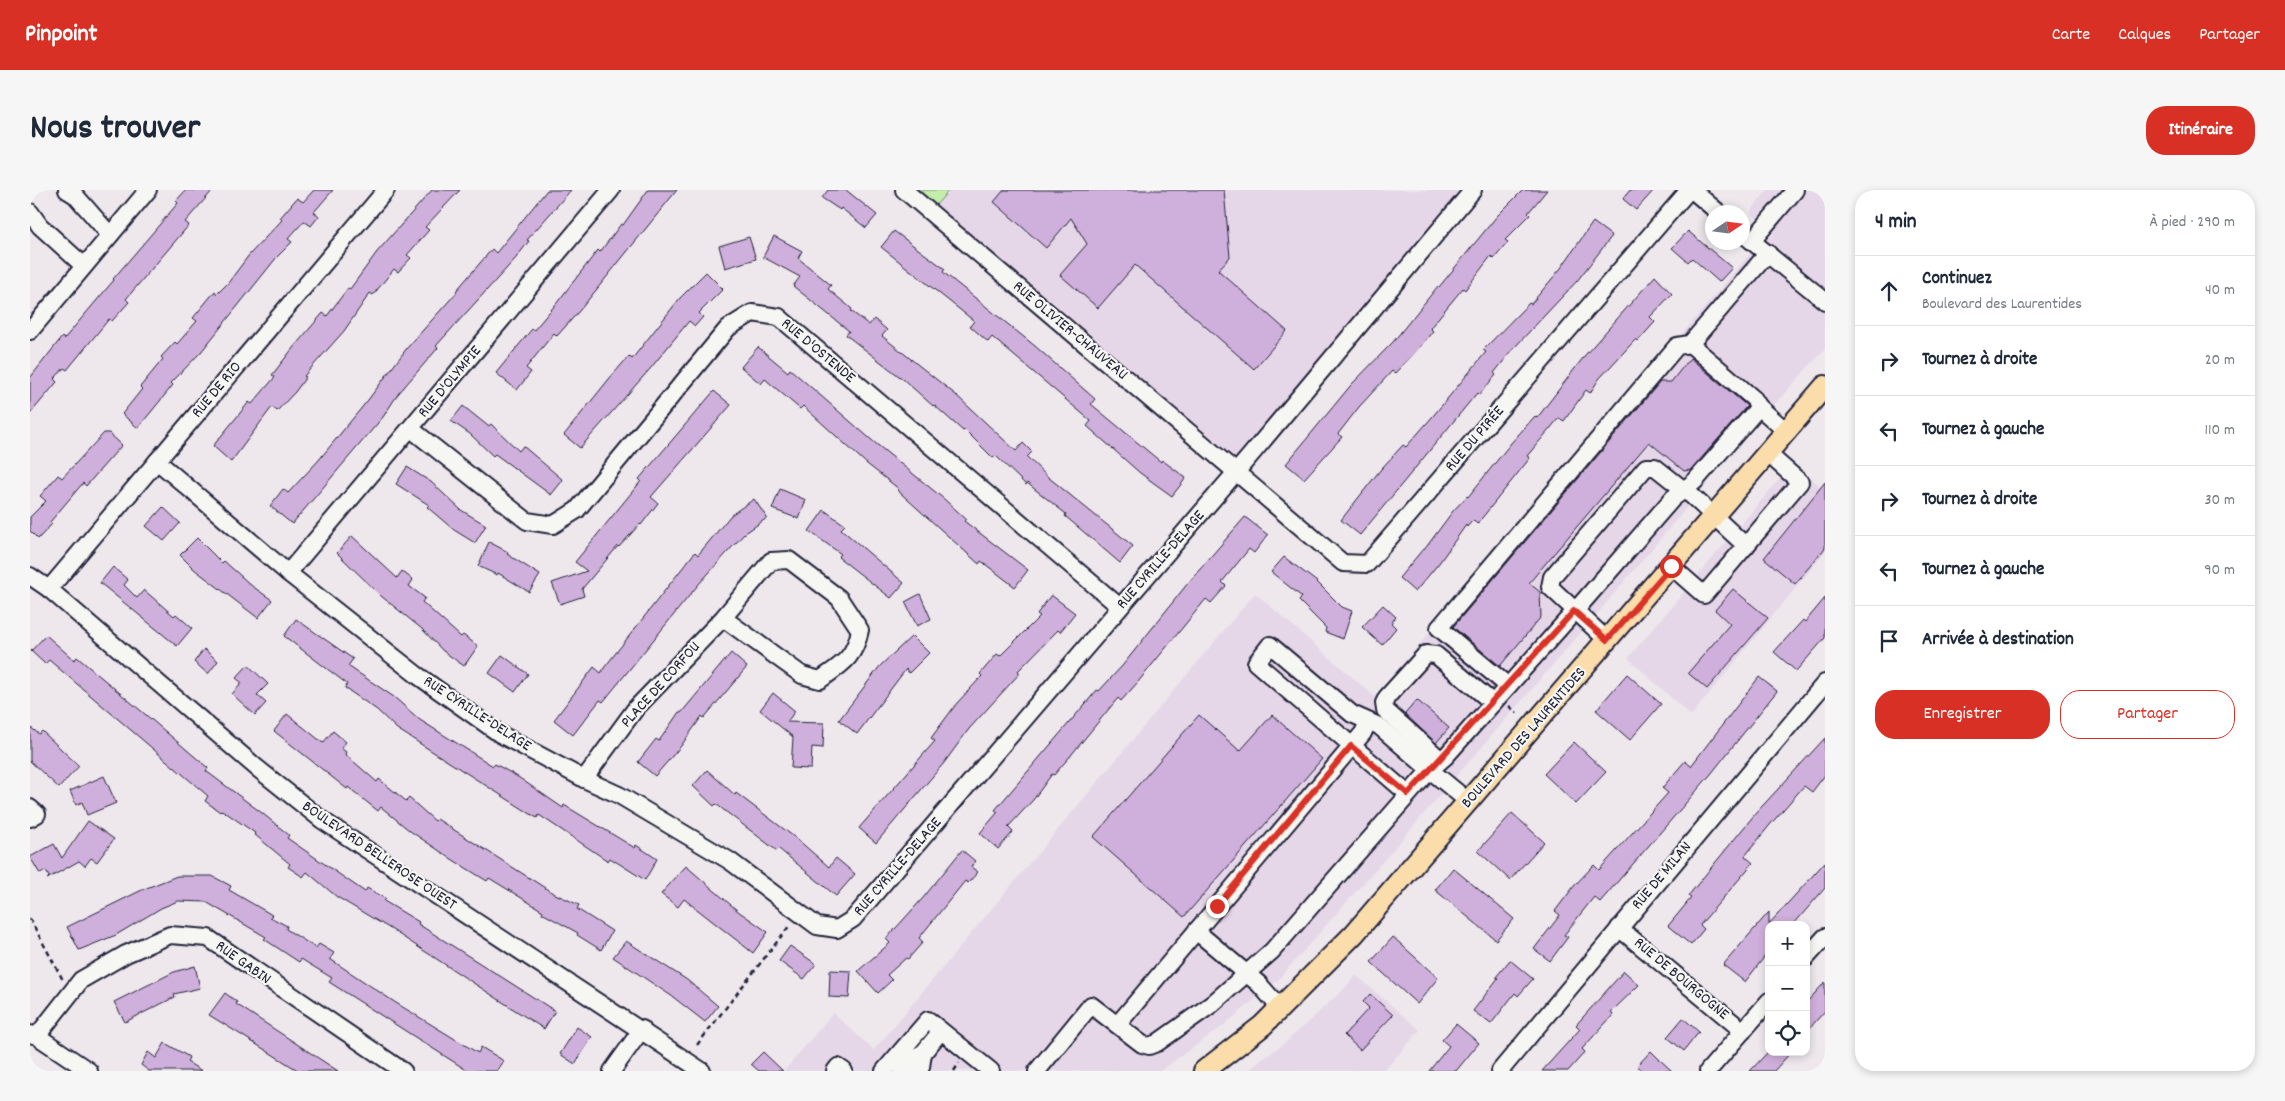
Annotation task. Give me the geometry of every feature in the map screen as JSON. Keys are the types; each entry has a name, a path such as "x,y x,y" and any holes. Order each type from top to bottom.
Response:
{"main road":[{"name":"BOULEVARD DES LAURENTIDES","path":"1204,1071 1281,1009 1350,940 1825,386"}],"street":[{"path":"67,190 75,195 110,235"},
{"path":"30,331 148,190"},
{"name":"RUE DE RIO","path":"49,589 386,190"},
{"name":"RUE D'OLYMPIE","path":"288,572 411,429 611,190"},
{"name":"RUE OLIVIER-CHAUVEAU","path":"904,190 1237,472"},
{"name":"RUE CYRILLE-DELAGE","path":"157,461 288,572 417,675 500,734 619,796 730,861 817,926 827,929 841,928 853,919 1237,472 1473,190"},
{"path":"1690,190 1709,205"},
{"name":"RUE DU PIRÉE","path":"1237,472 1343,563 1366,564 1690,190"},
{"path":"1750,234 1795,190"},
{"path":"30,212 40,226 84,266"},
{"path":"1750,239 1825,301"},
{"path":"1658,380 1768,253"},
{"name":"RUE D'OSTENDE","path":"411,429 526,521 553,525 577,510 728,328 752,313 778,317 1120,607"},
{"path":"1508,686 1439,628 1677,346 1690,344 1754,399 1759,407 1786,431"},
{"path":"1036,1071 1091,1005 1142,1044 1152,1046 1212,1004 1246,974 1284,938 1408,794 1493,703 1672,498 1695,481 1759,407"},
{"path":"1671,566 1704,595 1746,546 1800,482 1767,453"},
{"path":"1607,640 1551,590 1550,579 1642,471 1649,466 1655,467 1684,490 1746,546"},
{"name":"PLACE DE CORFOU","path":"584,779 636,708 723,618 771,561 789,560 839,598 860,630 856,647 845,661 820,680 802,675 723,618"},
{"name":"BOULEVARD BELLEROSE OUEST","path":"30,576 49,589 257,768 322,820 642,1029 702,1071"},
{"path":"1408,794 1256,662 1270,645 1352,714 1379,726 1435,765"},
{"path":"1469,802 1384,710 1384,703 1387,697 1426,654 1436,655 1493,703"},
{"name":"RUE DE MILAN","path":"1500,1071 1825,683"},
{"path":"1118,1024 1351,746 1368,722"},
{"path":"30,808 37,814 30,818"},
{"name":"RUE DE BOURGOGNE","path":"1619,928 1743,1031"},
{"path":"1196,932 1268,993 1281,1009"},
{"name":"RUE GABIN","path":"34,1035 81,980 126,954 170,935 208,938 403,1071"},
{"path":"1810,954 1825,937"},
{"path":"1708,1071 1765,1006"},
{"path":"884,1071 928,1020 991,1071"},
{"path":"612,1071 642,1029"},
{"path":"902,1071 911,1059 923,1053 942,1031"},
{"path":"34,1035 89,1071"},
{"path":"918,1071 921,1067 923,1053"},
{"path":"835,1071 838,1067 844,1071"}],"path":[{"path":"30,919 71,994"},
{"path":"697,1045 790,925"}],"shaded area":[{"path":"949,190 1473,190 1237,472 930,212"},
{"path":"1768,190 1825,190 1825,349 1768,411 1597,614 1277,981 1223,1026 1160,1071 784,1071 833,1013 874,1050 1255,593 1375,697 1747,257 1774,234 1750,212"},
{"path":"1793,463 1825,490 1825,552 1691,716 1628,658"},
{"path":"1356,975 1420,1030 1384,1071 1247,1071 1287,1041 1344,989"}],"green space":[{"path":"906,190 949,190 930,212"}],"building":[{"path":"186,190 213,190 185,222 189,225 126,299 129,302 112,321 109,319 67,370 64,368 54,379 57,382 30,414 30,378 62,337 64,339 178,203 176,201"},
{"path":"314,190 333,190 314,212 319,216 311,226 304,221 288,239 292,242 277,257 201,352 171,383 173,385 138,428 122,414 142,389 140,387 163,359 161,357 175,342 177,344 197,321 193,318 215,291 217,294 228,283 249,255 282,220 280,218 297,198 303,202"},
{"path":"432,190 460,190 425,227 429,230 407,255 411,258 398,272 394,269 373,295 370,293 344,331 304,376 306,377 295,392 277,411 272,407 231,462 213,446 249,402 252,404 275,377 272,375 293,348 323,313 327,316 348,288 350,289 377,252"},
{"path":"547,190 571,190 527,240 529,241 516,258 436,346 438,348 398,394 383,417 292,524 270,506 283,489 288,493 318,461 368,400 407,348 492,249 496,253"},
{"path":"648,190 677,190 580,310 557,336 554,333 526,368 531,372 517,390 496,373 532,329 534,330 556,304 598,250 600,252 621,224 623,225"},
{"path":"828,190 846,190 877,215 866,228 841,208 840,210 822,198"},
{"path":"1004,190 1224,190 1230,257 1218,270 1287,331 1254,369 1135,265 1098,308 1060,275 1087,244 1071,218 1046,248 994,202"},
{"path":"1523,190 1547,190 1528,213 1530,215 1505,240 1508,242 1494,259 1491,256 1465,290 1463,288 1430,328 1433,331 1419,348 1395,373 1392,371 1359,407 1338,434 1342,437 1304,479 1286,464 1351,385 1393,342 1497,216"},
{"path":"1630,190 1654,190 1636,210 1623,199"},
{"path":"1593,222 1612,236 1577,281 1514,348 1494,373 1496,375 1479,395 1477,393 1360,535 1341,520 1381,469 1403,445 1406,447 1433,416 1486,352 1483,350 1529,303 1531,304 1561,268"},
{"path":"894,231 945,269 943,272 1035,346 1095,399 1091,404 1161,462 1162,460 1186,478 1172,496 1140,473 1087,426 1091,421 992,337 988,342 970,326 974,321 881,247"},
{"path":"1688,231 1705,245 1705,250 1711,250 1732,268 1719,282 1692,258 1688,262 1672,248"},
{"path":"774,236 802,251 798,258 831,285 828,289 852,309 851,311 869,325 874,319 887,330 882,336 956,395 1016,451 1023,443 1032,452 1027,457 1048,477 1133,546 1120,563 1065,516 1066,514 1027,483 1026,485 996,456 993,458 965,430 963,431 904,380 846,335 849,331 793,286 800,277 763,257"},
{"path":"749,237 756,259 725,268 719,246"},
{"path":"706,272 723,289 699,313 703,317 695,326 689,321 650,369 580,448 564,435 629,356 632,359 680,298"},
{"path":"1655,276 1672,294 1650,317 1655,322 1638,341 1636,339 1599,379 1590,393 1586,390 1564,421 1559,418 1527,456 1530,458 1477,524 1473,520 1467,527 1466,525 1439,563 1415,592 1399,578 1511,443 1535,416 1537,418 1586,354"},
{"path":"758,347 788,372 790,369 874,442 944,499 966,519 964,521 1028,570 1015,587 981,561 979,564 897,490 899,489 867,464 803,406 800,409 765,379 761,384 741,367"},
{"path":"1690,358 1747,406 1691,470 1684,471 1649,442 1529,583 1540,592 1541,617 1500,666 1453,627 1660,382 1671,382"},
{"path":"714,391 731,405 651,497 658,503 641,525 618,546 582,589 584,596 560,604 552,583 587,571 575,562 641,481 639,479"},
{"path":"463,406 488,426 491,424 519,451 523,446 563,480 551,495 495,454 493,456 470,434 451,421"},
{"path":"104,433 109,433 122,445 86,486 83,483 50,522 52,524 38,539 30,531 30,517 46,501 40,496 58,475 62,478"},
{"path":"407,467 431,482 461,510 486,525 475,543 454,530 427,507 429,505 396,484"},
{"path":"1825,482 1825,548 1795,584 1764,558"},
{"path":"780,489 806,500 799,519 772,509"},
{"path":"754,499 767,518 744,534 698,585 603,702 600,700 573,735 554,720 594,667 601,673 695,552 698,555 731,515"},
{"path":"163,507 180,523 164,541 146,526"},
{"path":"824,510 845,525 841,529 904,583 891,598 838,557 841,554 809,531"},
{"path":"1245,517 1268,535 1254,553 1249,549 1222,582 1226,586 1211,603 1206,599 1138,682 1121,701 1118,698 1054,775 1052,774 1033,800 1008,827 1013,832 998,849 980,833 998,812 995,810 1097,690 1099,691 1123,665 1188,583"},
{"path":"352,536 397,578 402,571 413,580 409,586 425,598 422,602 461,637 463,635 478,646 464,666 443,651 422,629 381,596 337,553"},
{"path":"197,538 222,563 224,561 252,586 272,600 258,618 194,569 180,555"},
{"path":"489,542 508,552 507,554 540,575 529,592 498,573 497,575 478,566"},
{"path":"1284,557 1317,582 1342,607 1352,611 1343,639 1325,632 1326,628 1299,601 1302,597 1271,572"},
{"path":"113,567 128,580 124,585 137,598 144,590 174,616 176,614 192,628 177,646 100,583"},
{"path":"1733,589 1768,618 1707,689 1688,673 1730,624 1715,610"},
{"path":"920,594 931,619 917,626 905,602"},
{"path":"1051,595 1075,613 1060,632 1058,630 1018,671 1020,673 969,729 944,763 876,843 859,828 935,741 931,738 957,703 982,676 980,674 997,654 1000,656 1040,616 1037,614"},
{"path":"1825,598 1825,638 1796,671 1774,652 1803,620 1805,622"},
{"path":"1383,605 1396,617 1391,623 1396,628 1382,645 1362,627"},
{"path":"296,619 353,659 348,666 394,697 420,720 493,766 495,764 518,777 563,808 564,805 635,848 636,845 657,859 645,880 610,858 608,861 539,815 537,818 397,729 377,710 345,688 347,684 284,636"},
{"path":"46,635 74,660 77,657 152,720 208,768 206,771 289,835 287,838 365,892 367,888 386,899 384,901 419,922 418,924 555,1011 544,1029 389,928 337,897 307,872 303,877 288,867 290,864 255,833 222,810 220,812 205,801 208,796 49,660 45,664 31,651"},
{"path":"912,636 929,653 909,673 906,669 857,734 839,720 880,666"},
{"path":"204,649 218,661 208,674 194,662"},
{"path":"731,653 747,667 704,718 702,716 681,746 655,776 638,762 656,739 659,741 679,712 681,713"},
{"path":"502,655 528,674 515,692 489,673"},
{"path":"248,665 268,684 257,695 266,703 255,715 232,694 242,683 236,678"},
{"path":"1627,674 1661,704 1630,740 1596,710"},
{"path":"1759,677 1777,691 1711,774 1600,902 1594,897 1564,935 1568,937 1550,961 1534,949 1560,915 1555,911 1575,885 1594,865 1599,870 1668,793 1662,788 1685,761 1691,766"},
{"path":"773,693 795,711 787,722 824,723 823,748 812,747 811,769 791,768 793,737 760,710"},
{"path":"1417,700 1449,728 1436,743 1405,714"},
{"path":"287,714 323,743 333,731 346,742 341,748 346,752 345,754 377,782 379,779 406,801 409,798 435,821 437,819 553,893 579,905 577,909 612,931 601,950 577,935 578,933 542,913 543,911 489,878 487,881 450,858 410,831 381,807 378,811 348,787 347,789 274,731"},
{"path":"1199,715 1240,751 1272,715 1322,759 1184,917 1093,837"},
{"path":"30,727 39,734 42,731 79,766 59,788 30,761"},
{"path":"1825,738 1825,775 1812,792 1804,786 1745,856 1753,863 1700,925 1704,929 1691,945 1668,926 1691,898 1688,896 1755,814"},
{"path":"1574,742 1606,772 1576,804 1544,774"},
{"path":"707,770 735,795 736,793 797,839 829,867 836,858 855,874 836,896 779,849 777,851 716,804 714,806 693,786"},
{"path":"104,776 116,803 87,815 82,802 76,805 70,791"},
{"path":"1512,813 1544,842 1510,880 1478,851"},
{"path":"88,821 114,839 97,862 91,858 85,866 79,861 47,879 49,877 46,871 40,874 30,857 54,844 62,858"},
{"path":"962,850 975,861 971,867 978,872 968,883 965,881 919,938 923,942 908,959 906,958 887,975 892,980 878,993 858,971 890,943 886,939 923,898"},
{"path":"1825,862 1825,888 1796,921 1772,921"},
{"path":"686,866 738,911 768,932 753,953 684,899 678,907 661,894"},
{"path":"1453,868 1514,919 1496,940 1435,890"},
{"path":"177,876 212,876 231,886 229,890 272,915 270,917 287,926 286,929 316,948 319,944 334,953 330,959 396,1003 478,1053 481,1047 504,1061 497,1071 468,1071 329,982 332,978 301,959 299,962 264,939 266,937 206,902 178,901 161,908 116,935 79,950 67,927 144,889"},
{"path":"1769,912 1769,921 1765,921 1765,956 1745,982 1723,965"},
{"path":"1393,937 1438,978 1417,1004 1371,962"},
{"path":"626,941 687,980 718,1006 705,1022 673,997 613,957"},
{"path":"790,946 816,964 804,979 779,961"},
{"path":"1510,960 1533,979 1518,996 1515,993 1491,1024 1473,1011"},
{"path":"195,966 200,988 174,994 175,997 125,1022 114,1002 174,972"},
{"path":"830,970 851,971 849,998 829,997"},
{"path":"1624,971 1639,985 1611,1012 1613,1015 1582,1049 1585,1052 1568,1071 1542,1071 1580,1029 1576,1025"},
{"path":"1825,982 1825,1011 1810,1028 1810,1011 1810,999"},
{"path":"225,993 237,1002 236,1004 338,1071 299,1071 209,1015"},
{"path":"1370,994 1393,1015 1360,1050 1344,1035 1369,1008 1363,1002"},
{"path":"1683,1018 1699,1032 1684,1051 1667,1037"},
{"path":"1456,1024 1479,1043 1456,1071 1429,1071 1449,1046 1442,1040"},
{"path":"577,1027 592,1037 575,1064 560,1054"},
{"path":"165,1043 189,1057 187,1062 202,1071 149,1071 141,1065 148,1052 156,1058"},
{"path":"1651,1051 1672,1071 1643,1071 1637,1066"},
{"path":"763,1052 783,1071 759,1071 751,1064"},
{"path":"1765,1055 1787,1056 1774,1071 1750,1071"}],"route":[{"path":"1217,906 1351,746 1408,794 1445,757 1574,611 1607,640 1671,566"}]}
